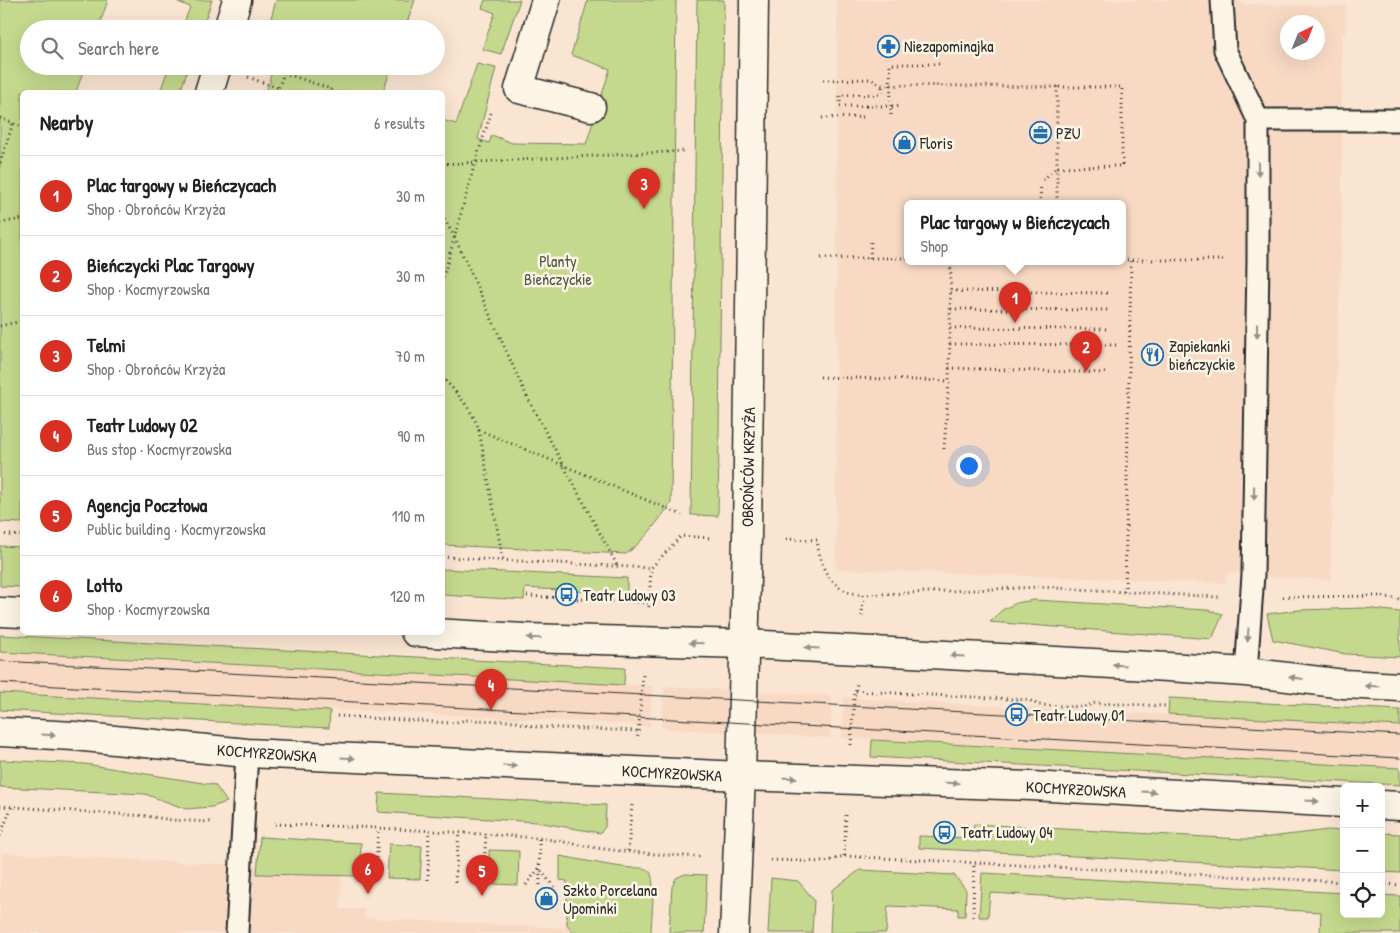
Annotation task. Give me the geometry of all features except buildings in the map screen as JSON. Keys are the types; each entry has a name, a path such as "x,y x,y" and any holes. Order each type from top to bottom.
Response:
{"main road":[{"path":"231,20 237,0"},
{"path":"546,0 518,89 591,107"},
{"name":"OBROŃCÓW KRZYŻA","path":"734,933 745,644 754,0"},
{"path":"210,90 214,75"},
{"path":"0,612 20,613"},
{"path":"445,634 544,639 745,644 1246,672 1344,684 1400,687"},
{"name":"KOCMYRZOWSKA","path":"0,732 74,736 247,753 741,776 1031,786 1340,803"},
{"path":"1385,805 1400,806"}],"lane":[{"path":"1222,0 1225,50 1258,120 1258,260 1253,575 1246,672"},
{"path":"1258,120 1400,120"},
{"path":"237,933 247,753"}],"path":[{"path":"891,115 890,64 943,64"},
{"path":"278,90 283,75"},
{"path":"292,75 330,90"},
{"path":"823,80 872,79 882,85 1122,87 1122,166 1057,167 1041,182 1040,200"},
{"path":"882,85 882,100"},
{"path":"1057,87 1057,200"},
{"path":"882,94 840,95 840,106 900,106"},
{"path":"822,118 865,117"},
{"path":"0,118 20,125"},
{"path":"0,163 12,123"},
{"path":"445,272 481,147"},
{"path":"445,164 684,151"},
{"path":"0,223 20,219"},
{"path":"445,220 455,238 528,399 618,566"},
{"path":"870,258 871,240"},
{"path":"821,258 904,258"},
{"path":"1126,260 1258,260"},
{"path":"1125,592 1131,260"},
{"path":"944,449 949,381 951,265"},
{"path":"951,291 1110,293"},
{"path":"951,309 1110,310"},
{"path":"0,326 20,321"},
{"path":"950,328 1110,329"},
{"path":"950,344 1116,345"},
{"path":"949,368 1108,373"},
{"path":"820,377 949,381"},
{"path":"445,380 473,415 479,430 503,560"},
{"path":"479,430 682,515"},
{"path":"0,534 20,536"},
{"path":"648,611 651,568 681,536 721,538"},
{"path":"788,540 817,540 821,563 829,579 844,590 863,596 1038,587 1221,597"},
{"path":"445,557 651,568"},
{"path":"527,596 649,603"},
{"path":"862,622 863,596"},
{"path":"1274,597 1380,596 1400,599"},
{"path":"852,738 854,698 859,680"},
{"path":"639,726 643,685"},
{"path":"856,691 1029,700 1038,705 1084,707 1095,703 1167,706"},
{"path":"338,716 451,723 466,720 512,722 537,727 639,731"},
{"path":"628,852 633,802"},
{"path":"0,806 146,816 198,823 214,822"},
{"path":"0,836 12,806"},
{"path":"844,856 846,813"},
{"path":"269,824 486,834 539,839 628,852 710,857"},
{"path":"376,878 378,828"},
{"path":"428,880 429,831"},
{"path":"455,882 459,832"},
{"path":"483,883 486,834"},
{"path":"539,839 540,886"},
{"path":"770,860 825,862 844,856 1340,882"},
{"path":"973,916 974,863"},
{"path":"526,885 539,868"},
{"path":"539,868 554,887"},
{"path":"1385,884 1400,885"}],"shaded area":[{"path":"837,0 1238,0 1242,4 1346,6 1345,34 1342,34 1342,226 1331,580 1228,573 1225,583 836,569"},
{"path":"0,652 652,686 650,727 0,693"},
{"path":"664,686 832,696 830,738 661,728"},
{"path":"844,697 1400,726 1400,768 842,738"},
{"path":"2,853 342,872 340,909 365,909 365,918 565,928 567,881 647,933 0,933"}],"green space":[{"path":"0,0 108,0 101,20 20,20 20,75 82,75 77,90 20,90 20,523 0,522"},
{"path":"178,0 212,0 205,20 185,20 190,7 178,2"},
{"path":"276,0 415,0 408,20 270,20"},
{"path":"485,0 520,0 501,54 482,49 495,13 482,8"},
{"name":"Planty Bieńczyckie","path":"588,0 676,0 671,503 645,536 626,554 445,545 445,121 456,124 477,64 496,68 478,139 489,143 492,135 512,143 586,144 610,69 571,55"},
{"path":"697,0 724,0 718,516 691,515"},
{"path":"166,75 186,75 181,90 161,90"},
{"path":"271,75 389,75 384,90 266,90 271,81 269,80"},
{"path":"0,546 20,547 20,587 0,586"},
{"path":"445,569 627,578 627,594 525,588 524,600 445,595"},
{"path":"1034,600 1207,610 1223,614 1212,639 990,622 1002,610 1016,603"},
{"path":"1364,608 1400,612 1400,657 1346,654 1273,640 1267,614 1299,610"},
{"path":"0,635 625,668 624,685 0,652"},
{"path":"0,693 330,711 329,728 0,710"},
{"path":"1169,698 1400,710 1400,726 1168,714"},
{"path":"872,740 1400,768 1400,785 1385,783 871,757"},
{"path":"0,760 85,764 215,785 227,802 212,807 186,809 145,794 0,787"},
{"path":"379,793 606,805 605,827 600,833 537,822 378,812"},
{"path":"974,824 1242,839 1328,830 1340,831 1340,870 919,848 919,836 972,838"},
{"path":"1385,833 1400,834 1400,873 1385,872"},
{"path":"260,837 361,843 360,876 257,874"},
{"path":"389,844 422,846 420,879 387,878"},
{"path":"489,850 519,851 518,885 491,884 492,862 489,860"},
{"path":"560,856 648,870 652,876 653,883 651,933 573,933 567,924 567,881 560,880"},
{"path":"860,870 954,875 966,890 965,916 958,916 958,909 888,906 886,933 830,933 832,890"},
{"path":"982,873 1340,893 1340,918 1385,918 1385,895 1400,896 1400,933 1320,933 1321,912 990,893 988,917 979,917"},
{"path":"685,874 707,875 704,933 669,933 672,887 676,878"},
{"path":"771,878 798,881 814,900 812,933 768,933"}],"tram line":[{"path":"0,661 1400,735"},
{"path":"0,683 1400,758"}],"place":[{"name":"Niezapominajka","path":"888,46"},
{"name":"PZU","path":"1040,133"},
{"name":"Floris","path":"904,143"},
{"name":"Telmi","path":"644,209"},
{"name":"Plac targowy w Bieńczycach","path":"1015,323"},
{"name":"Zapiekanki bieńczyckie","path":"1153,355"},
{"name":"Bieńczycki Plac Targowy","path":"1086,372"},
{"name":"Teatr Ludowy 03","path":"567,595"},
{"name":"Teatr Ludowy 02","path":"491,710"},
{"name":"Teatr Ludowy 01","path":"1017,715"},
{"name":"Teatr Ludowy 04","path":"945,832"},
{"name":"Lotto","path":"368,894"},
{"name":"Agencja Pocztowa","path":"482,896"},
{"name":"Szkło Porcelana Upominki","path":"547,899"}]}
